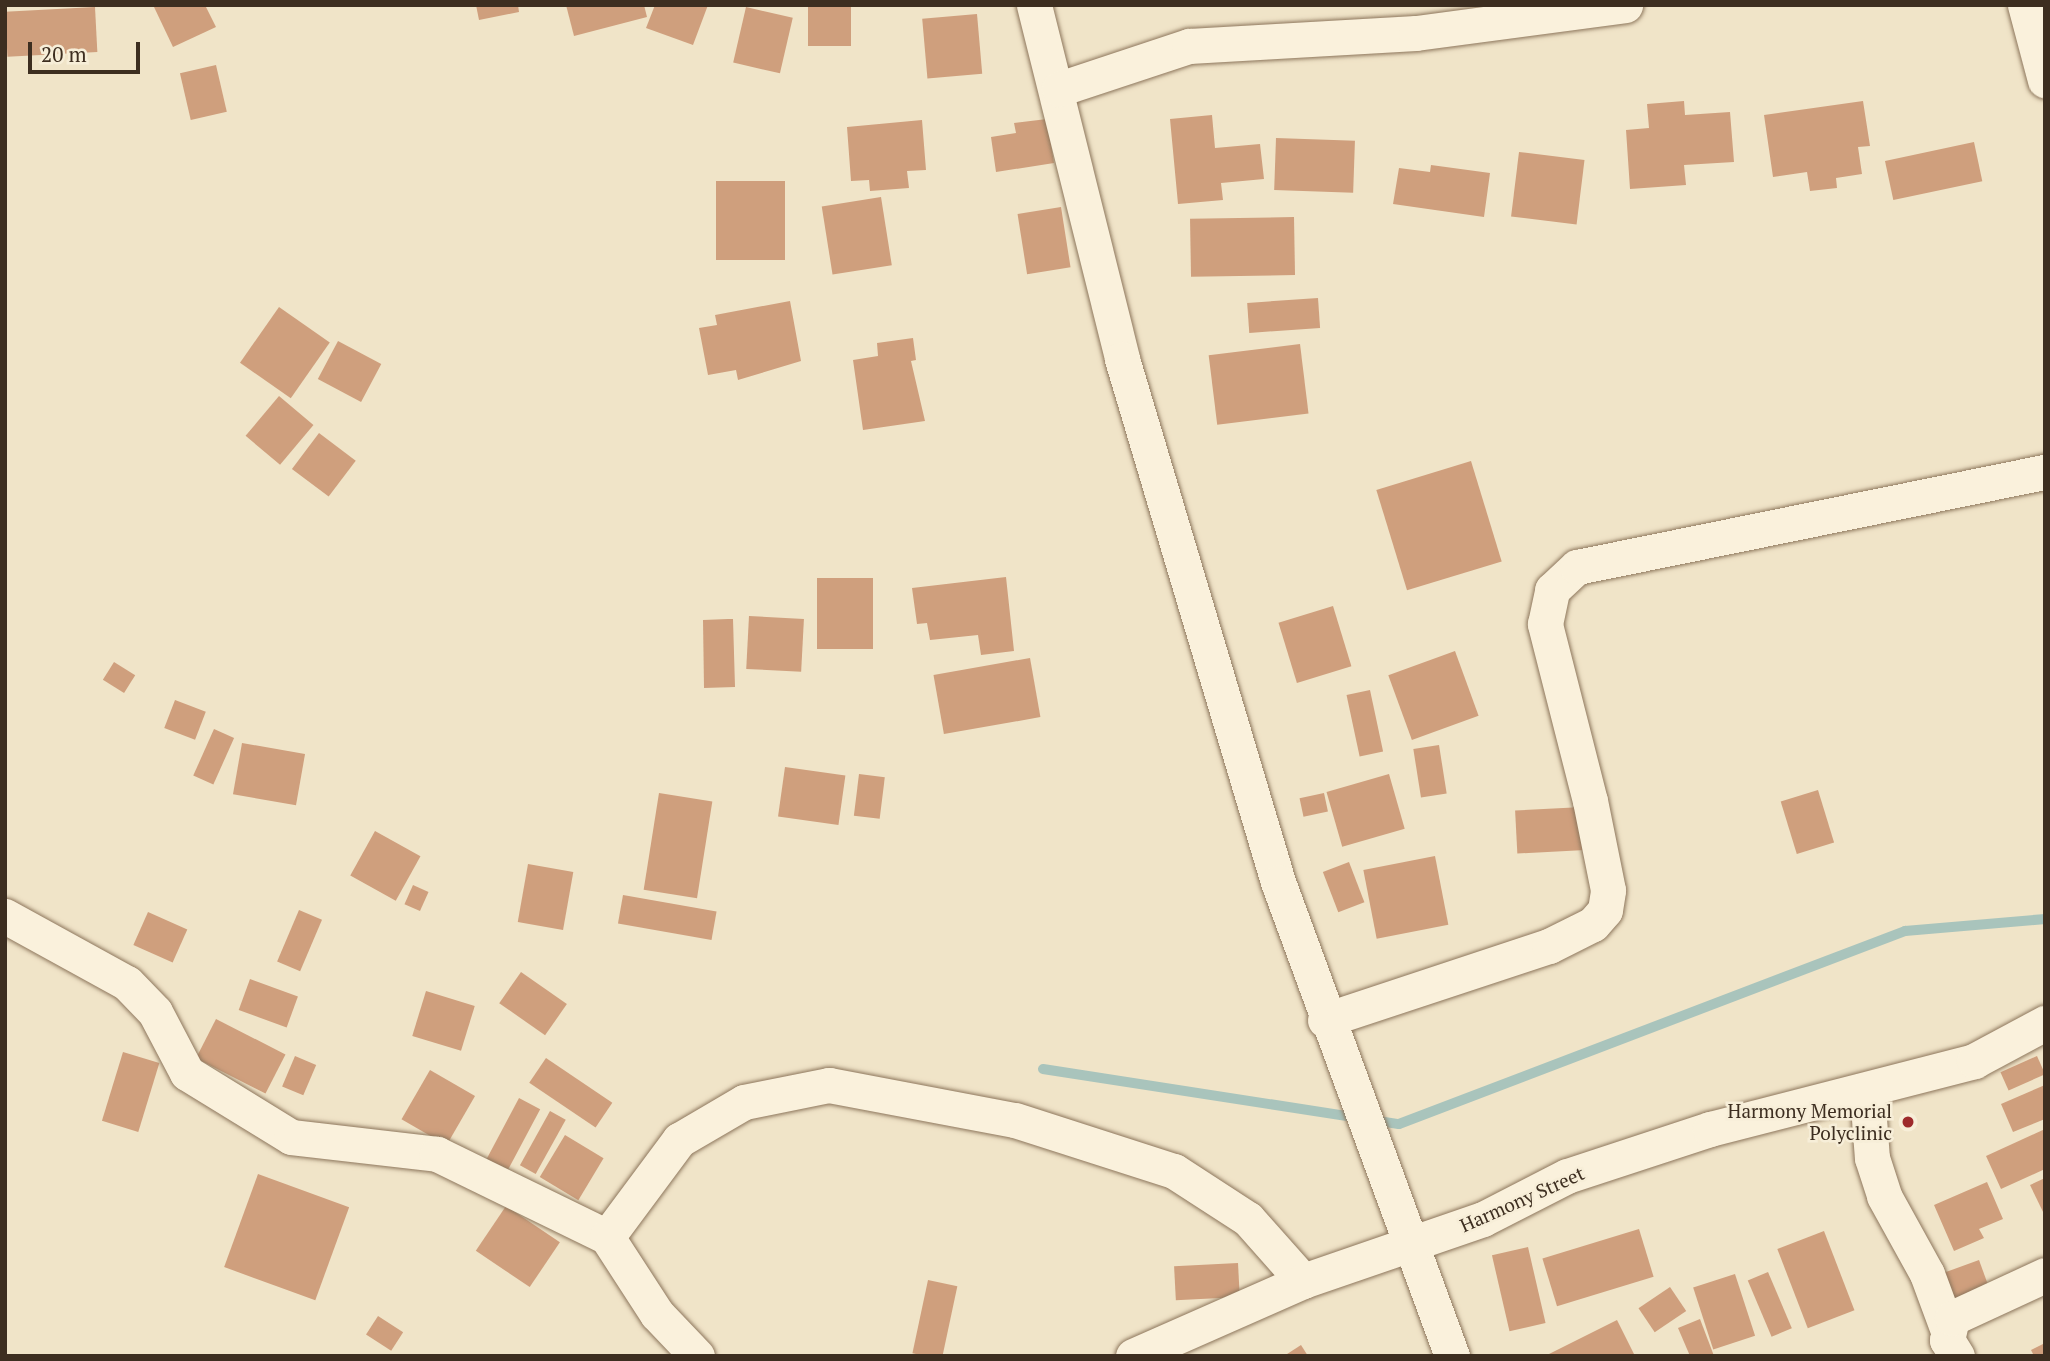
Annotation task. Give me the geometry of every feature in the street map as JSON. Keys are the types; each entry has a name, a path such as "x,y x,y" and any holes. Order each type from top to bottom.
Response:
{"street":[{"path":"1034,5 1059,89 1149,456 1325,1020 1414,1244 1452,1356"},
{"path":"1059,89 1189,46 1416,33 1625,5"},
{"path":"2025,5 2045,79"},
{"path":"1325,1020 1549,946 1593,924 1605,910 1608,890 1590,801 1545,624 1552,590 1577,567 2045,472"},
{"path":"9,924 127,983 155,1012 187,1073 291,1137 437,1154 607,1237 657,1314 697,1356"},
{"name":"Harmony Street","path":"1133,1356 1303,1281 1483,1219 1567,1175 1710,1129 1867,1092 1975,1061 2045,1023"},
{"path":"607,1237 678,1140 744,1102 829,1085 1016,1120 1174,1171 1248,1219 1303,1281"},
{"path":"1867,1092 1872,1158 1884,1196 1927,1274 1952,1342"},
{"path":"1952,1342 1971,1305 2045,1275"}],"building":[{"path":"205,5 216,27 173,47 154,7"},
{"path":"476,5 518,5 519,12 479,20"},
{"path":"566,5 644,5 647,17 574,36"},
{"path":"655,5 708,5 693,45 646,28"},
{"path":"808,5 851,5 851,46 808,46"},
{"path":"95,7 97,52 7,57 5,12"},
{"path":"746,7 793,18 780,73 733,63"},
{"path":"977,14 982,74 927,79 922,19"},
{"path":"216,65 227,112 191,120 180,73"},
{"path":"1684,101 1685,115 1730,112 1734,162 1684,165 1686,185 1630,189 1626,130 1649,128 1647,104"},
{"path":"1863,101 1870,146 1858,147 1862,174 1836,178 1837,188 1810,191 1807,172 1773,177 1764,115"},
{"path":"1212,115 1215,148 1260,144 1264,179 1221,183 1223,200 1178,204 1170,119"},
{"path":"1047,119 1054,163 996,172 991,137 1016,133 1014,123"},
{"path":"922,120 926,170 907,171 909,188 870,191 869,180 851,181 847,127"},
{"path":"1276,138 1355,141 1353,193 1274,190"},
{"path":"1974,142 1982,181 1893,200 1885,161"},
{"path":"1519,152 1585,160 1577,225 1511,217"},
{"path":"1431,165 1490,173 1484,217 1393,204 1399,168 1430,172"},
{"path":"716,181 785,181 785,260 716,260"},
{"path":"881,197 892,265 833,275 822,206"},
{"path":"1061,207 1071,267 1027,274 1018,214"},
{"path":"1294,217 1295,275 1191,277 1190,219"},
{"path":"1318,298 1320,328 1249,333 1247,303"},
{"path":"790,301 801,361 738,380 736,370 708,375 699,328 717,325 715,315"},
{"path":"279,307 330,343 291,398 240,363"},
{"path":"913,338 916,360 911,361 925,421 863,430 853,360 878,356 877,343"},
{"path":"338,341 381,364 361,402 318,379"},
{"path":"1300,344 1309,413 1217,425 1209,355"},
{"path":"279,396 313,425 280,465 246,436"},
{"path":"319,433 356,461 329,497 292,469"},
{"path":"1471,461 1502,561 1407,590 1376,490"},
{"path":"1006,577 1014,651 981,655 978,635 930,640 927,623 917,624 912,588"},
{"path":"817,578 873,578 873,649 817,649"},
{"path":"1333,606 1351,666 1297,683 1278,623"},
{"path":"749,616 804,619 801,672 746,669"},
{"path":"733,619 735,687 704,688 703,620"},
{"path":"1455,651 1479,716 1412,740 1388,675"},
{"path":"1030,658 1040,717 944,734 933,675"},
{"path":"114,662 135,675 124,693 103,680"},
{"path":"1370,690 1383,752 1360,757 1347,695"},
{"path":"175,700 206,712 195,740 164,728"},
{"path":"214,729 234,738 213,785 193,776"},
{"path":"242,743 305,754 296,805 233,794"},
{"path":"1439,745 1447,793 1421,797 1413,749"},
{"path":"785,767 845,775 838,825 778,817"},
{"path":"859,774 885,777 880,819 854,816"},
{"path":"1389,774 1405,829 1342,847 1327,792"},
{"path":"1818,790 1834,843 1797,854 1781,801"},
{"path":"659,793 712,801 697,898 644,890"},
{"path":"1324,793 1328,812 1303,817 1300,798"},
{"path":"1583,807 1585,850 1517,853 1515,811"},
{"path":"375,831 420,856 396,901 350,876"},
{"path":"1435,856 1448,925 1377,939 1363,870"},
{"path":"1349,862 1364,902 1338,912 1323,872"},
{"path":"528,864 573,872 563,930 518,922"},
{"path":"413,885 429,892 420,911 404,904"},
{"path":"623,895 717,911 712,940 618,924"},
{"path":"299,910 322,920 300,971 277,962"},
{"path":"148,912 187,929 173,962 133,945"},
{"path":"521,972 567,1004 545,1035 499,1003"},
{"path":"250,979 298,996 287,1027 239,1010"},
{"path":"426,991 475,1006 461,1051 412,1036"},
{"path":"216,1019 285,1054 266,1094 196,1058"},
{"path":"123,1052 159,1063 138,1132 102,1121"},
{"path":"295,1056 316,1065 303,1095 282,1086"},
{"path":"2037,1056 2045,1074 2009,1091 2000,1072"},
{"path":"546,1058 612,1103 596,1128 529,1083"},
{"path":"430,1070 475,1096 447,1145 402,1119"},
{"path":"2045,1085 2045,1119 2013,1132 2001,1104"},
{"path":"519,1098 540,1109 508,1170 487,1159"},
{"path":"550,1111 566,1120 536,1174 520,1165"},
{"path":"2045,1129 2045,1169 2001,1189 1986,1156"},
{"path":"565,1135 604,1158 578,1200 540,1177"},
{"path":"258,1174 349,1207 315,1300 224,1267"},
{"path":"2045,1178 2045,1216 2030,1185"},
{"path":"1987,1182 2003,1219 1979,1229 1984,1238 1954,1251 1934,1205"},
{"path":"506,1206 560,1242 530,1287 476,1251"},
{"path":"1639,1229 1654,1277 1557,1306 1542,1259"},
{"path":"1824,1231 1854,1310 1808,1328 1777,1249"},
{"path":"1528,1247 1546,1323 1509,1331 1492,1255"},
{"path":"1979,1260 1989,1288 1953,1302 1942,1273"},
{"path":"1238,1263 1240,1297 1176,1300 1174,1266"},
{"path":"1768,1272 1792,1328 1772,1337 1748,1281"},
{"path":"1735,1274 1755,1336 1713,1349 1693,1288"},
{"path":"928,1280 957,1286 943,1356 912,1353"},
{"path":"1670,1287 1686,1311 1655,1332 1638,1308"},
{"path":"378,1316 403,1332 391,1351 366,1334"},
{"path":"1700,1319 1714,1356 1690,1356 1678,1328"},
{"path":"1617,1320 1635,1356 1545,1356"},
{"path":"2045,1343 2045,1356 2034,1356 2031,1350"},
{"path":"1301,1345 1308,1356 1284,1356"}],"waterway":[{"path":"1043,1069 1399,1124 1905,931 2045,919"}],"place":[{"name":"Harmony Memorial Polyclinic","path":"1908,1122"}]}
